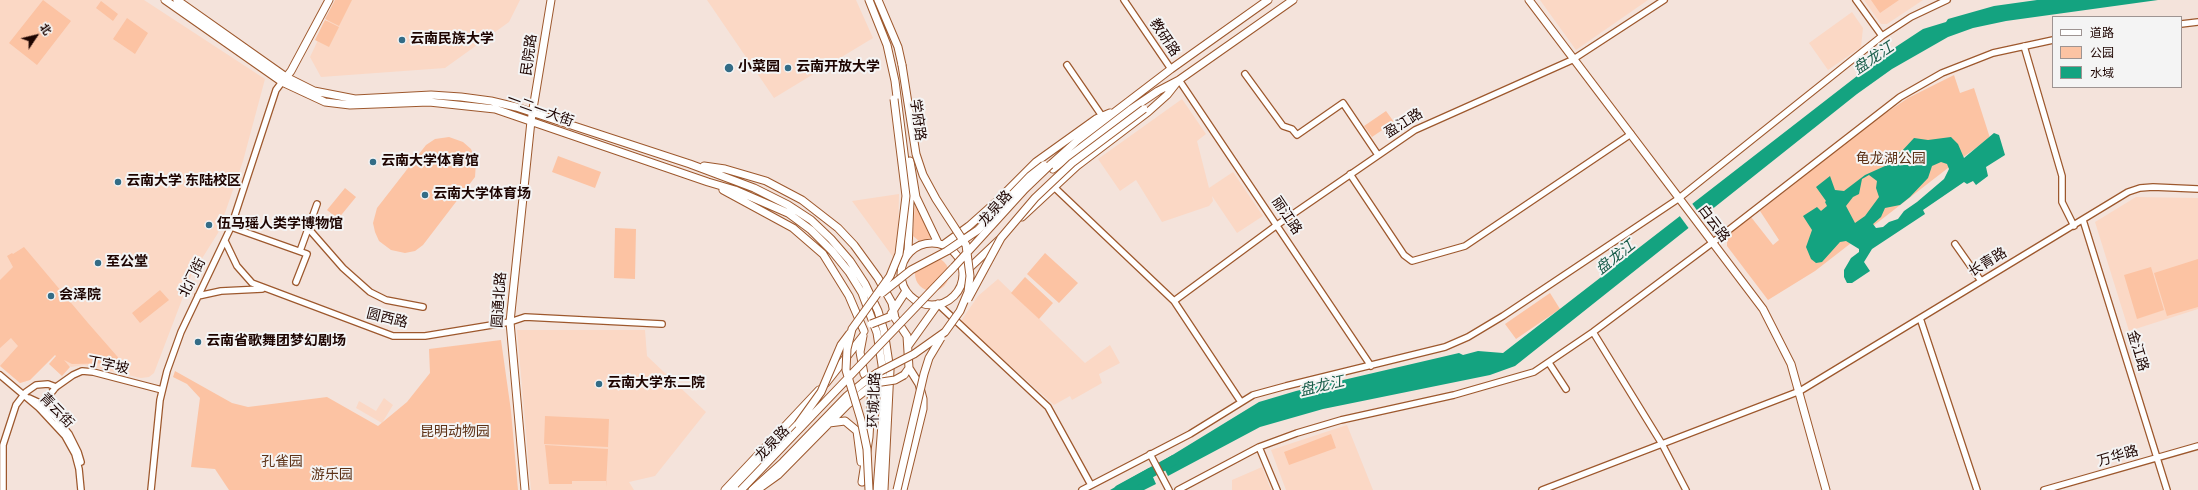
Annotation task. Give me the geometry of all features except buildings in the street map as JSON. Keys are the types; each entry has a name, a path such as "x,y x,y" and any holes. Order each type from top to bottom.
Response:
{"main road":[{"name":"一二一大街","path":"165,0 284,80 325,102 341,105 429,102 453,103 495,109 765,201 788,213 811,230 832,251 849,272 862,293 871,321"},
{"name":"一二一大街","path":"177,0 284,80 314,91 355,99 431,95 491,101 533,113 690,164 754,188 788,205 811,220 831,239 850,261 865,284 878,311"},
{"path":"284,80 329,0"},
{"name":"民院路","path":"533,113 551,0"},
{"name":"学府路","path":"869,0 887,45 895,81 910,200 908,250 905,259"},
{"name":"学府路","path":"873,0 890,44 899,80 916,197 940,244"},
{"path":"878,0 898,47 916,154 923,175 936,199 966,245 970,276 968,292 960,311"},
{"path":"733,490 798,424 816,402 841,344 877,297 911,270 947,251 978,230 1030,176 1051,165 1078,140 1171,69 1268,0"},
{"name":"龙泉路","path":"741,490 1051,165 1158,91 1179,80 1293,0"},
{"name":"白云路","path":"1528,0 1572,60 1631,134 1683,206 1766,315 1791,364 1800,390 1826,490"},
{"name":"学府路","path":"877,297 890,276 899,254 906,196 887,45"},
{"path":"963,274 1054,187 1092,153 1148,112 1167,95 1179,80"},
{"path":"896,490 929,358 981,277 1000,238 1035,198 1072,163 1144,109 1179,80"},
{"path":"940,244 957,257 963,274 961,284 956,294 948,301 938,304 918,302 906,291 901,275 905,259 919,246 940,244 986,211 1036,162 1102,116 1120,109"},
{"name":"圆通北路","path":"525,490 510,322 533,113"},
{"path":"690,164 725,169 766,181 802,200 838,228 854,246 878,278 890,300 893,316 907,336 909,368 919,384 923,399 923,409 903,490"},
{"name":"龙泉路","path":"757,485 958,271 1029,192 1051,165"},
{"path":"708,182 787,224 808,240 823,254 849,296 864,333 860,352 864,374 873,383 869,437 862,482"},
{"path":"893,316 906,291"},
{"path":"890,300 894,303 901,300"},
{"path":"908,346 938,304"},
{"name":"环城北路","path":"878,311 888,350 890,370 884,490"},
{"path":"725,490 795,418 837,370 871,321 893,316"},
{"name":"环城北路","path":"871,321 877,332 882,365 884,396 877,490"},
{"path":"852,329 847,349 846,370 861,420 867,449 869,490"},
{"path":"752,490 783,462 847,396 864,382 877,373 914,354 945,332"},
{"path":"748,490 778,475 829,423 873,383 895,380 904,375 909,368"},
{"path":"829,423 845,421 857,431 860,448 862,490"}],"street":[{"name":"教研路","path":"1124,0 1171,69"},
{"name":"盈江路","path":"1174,301 1277,225 1427,123 1572,60 1664,0"},
{"path":"1856,0 1882,36"},
{"path":"1082,490 1190,434 1253,395 1445,347 1468,337 1503,316 1678,199 1882,36 1911,17 1947,0"},
{"path":"2182,24 2198,22"},
{"path":"1178,490 1259,447 1297,433 1341,420 1454,395 1518,378 1549,363 1712,244 1900,97 1942,73 1966,63 1994,53 2052,40"},
{"path":"2024,46 2062,176 2062,202 2074,226"},
{"path":"1067,65 1102,116"},
{"path":"1245,74 1283,126 1292,129 1297,135 1343,103 1378,155"},
{"name":"北门街","path":"151,490 162,390 181,332 231,227 276,90 284,80"},
{"name":"丽江路","path":"1179,80 1372,366"},
{"path":"1350,174 1404,255 1412,261 1465,246 1631,134"},
{"path":"1054,187 1174,301 1241,402"},
{"name":"长青路","path":"1542,490 1800,390 2074,226 2128,192 2140,188 2198,189"},
{"path":"300,251 317,204"},
{"name":"金江路","path":"2083,220 2167,490"},
{"path":"231,227 307,254 296,282"},
{"path":"308,228 343,268 370,292 386,300 423,307"},
{"name":"圆西路","path":"225,241 230,254 244,276 252,283 264,289 371,329 406,337 426,336 510,322 525,317 662,324"},
{"path":"1955,244 1981,281"},
{"name":"圆西路","path":"198,296 221,291 264,289"},
{"path":"938,304 1045,403 1091,485"},
{"path":"1920,318 1977,490"},
{"path":"1593,332 1662,444 1686,490"},
{"path":"1549,363 1566,389"},
{"name":"丁字坡","path":"40,406 56,387 73,375 87,371 162,390"},
{"name":"青云街","path":"0,375 23,395 40,406 65,436 75,454 83,490"},
{"path":"3,490 3,445 16,405 23,395 36,385 48,384 56,387"},
{"name":"万华路","path":"2044,490 2198,446"},
{"path":"1259,447 1277,490"},
{"path":"1150,454 1169,490"}],"shaded area":[{"name":"云南大学 东陆校区","path":"0,0 144,0 265,79 243,161 218,233 191,276 154,373 149,377 141,378 84,365 71,367 55,355 30,380 20,383 0,366"},
{"name":"云南民族大学","path":"337,0 520,0 509,22 445,68 321,77 310,57"},
{"name":"云南开放大学","path":"707,0 856,0 873,38 774,98"},
{"path":"1540,0 1648,0 1576,50"},
{"path":"1864,0 1923,0 1887,24 1881,24"},
{"path":"1852,12 1863,28 1861,47 1828,70 1809,43"},
{"path":"1182,99 1206,134 1197,141 1209,188 1233,172 1263,216 1237,233 1212,196 1213,201 1209,206 1162,222 1136,180 1120,191 1098,159"},
{"path":"899,194 898,239 893,257 852,201"},
{"path":"2136,197 2198,198 2198,309 2129,331 2095,222"},
{"path":"998,279 1085,363 1110,345 1120,363 1099,374 1102,383 1072,400 1070,396 1054,405 961,321 978,296"},
{"name":"云南大学东二院","path":"517,330 645,330 647,356 706,412 655,476 629,482 634,490 531,490"},
{"path":"384,398 393,405 382,423 356,408 359,401 376,411"},
{"path":"1347,425 1373,490 1286,490 1271,450"},
{"path":"1262,467 1271,490 1232,490 1232,480"}],"green space":[{"path":"43,0 71,21 37,65 9,43"},
{"path":"335,0 352,0 339,26 325,19"},
{"path":"1871,0 1899,0 1880,13"},
{"path":"101,1 118,14 113,21 96,8"},
{"path":"127,18 148,33 135,54 113,39"},
{"path":"325,20 339,27 329,47 315,40"},
{"name":"龟龙湖公园","path":"1954,75 1960,93 1974,88 1990,138 1948,168 1815,271 1768,300 1727,246 1727,235 1751,217 1773,245 1779,240 1760,211 1874,121 1908,98"},
{"path":"1386,111 1394,122 1372,137 1364,126"},
{"name":"云南大学体育场","path":"449,137 463,142 471,149 476,162 475,177 423,245 415,251 405,253 391,250 379,241 375,232 373,223 377,208 426,145 435,139"},
{"path":"558,156 601,172 595,188 552,172"},
{"path":"345,188 356,197 338,219 327,210"},
{"path":"915,203 931,238 919,241 913,236"},
{"path":"615,228 636,229 635,279 614,278"},
{"path":"24,247 123,363 72,364 64,360 70,367 62,376 49,364 56,356 55,355 30,380 20,383 0,366 18,346 11,338 0,348 0,280 13,267 7,256"},
{"path":"1045,253 1078,283 1059,303 1027,274"},
{"path":"929,257 935,257 939,258 946,264 949,274 948,281 942,288 935,291 929,291 925,290 918,284 915,277 915,271 916,267 922,260"},
{"path":"2198,259 2198,307 2167,316 2154,273"},
{"path":"2151,267 2164,310 2137,319 2124,275"},
{"path":"1025,277 1053,303 1039,319 1011,293"},
{"path":"160,290 169,300 140,323 132,313"},
{"path":"1550,293 1560,309 1516,339 1505,324"},
{"name":"昆明动物园","path":"501,340 511,411 518,490 229,490 215,469 191,467 200,398 187,384 173,377 175,371 232,403 248,407 327,397 378,426 407,402 430,373 429,349"},
{"path":"545,416 609,419 608,447 544,444"},
{"path":"1331,434 1336,448 1289,465 1284,452"},
{"path":"545,445 608,449 606,487 606,481 572,481 572,484 549,484"}],"water":[{"path":"2037,0 2158,0 2006,21 1973,28 1948,37 1892,69 1857,94 1515,366 1490,375 1323,409 1260,427 1168,476 1161,462 1259,402 1296,391 1459,353 1463,355 1478,351 1503,353 1888,52 1923,29 1946,22 1948,19 1994,6"},
{"path":"1994,133 1999,135 2005,155 1986,167 1988,176 1976,185 1973,181 1967,184 1964,182 1923,210 1925,214 1872,249 1864,262 1870,271 1852,283 1847,283 1844,277 1844,270 1851,258 1859,252 1859,249 1846,241 1840,242 1822,262 1816,263 1811,259 1806,247 1812,230 1803,216 1817,207 1821,211 1827,206 1826,201 1816,187 1830,176 1835,190 1844,191 1865,175 1885,166 1896,153 1901,152 1914,138 1928,140 1951,137 1958,144 1964,158","holes":["1941,162 1947,164 1949,169 1944,179 1904,211 1898,219 1889,222 1883,227 1876,228 1873,224 1881,217 1885,208 1900,205 1910,197 1928,178 1932,166","1869,175 1877,181 1876,188 1879,197 1865,216 1855,223 1846,206 1853,197 1859,194 1862,179"]},
{"path":"1149,468 1156,484 1144,490 1110,490"}],"pier":[{"path":"1691,202 1704,220 1690,230 1679,215"}],"waterway":[{"name":"盘龙江","path":"1119,490 1174,460"}],"place":[{"name":"云南民族大学","path":"402,40"},
{"name":"小菜园","path":"729,68"},
{"name":"云南开放大学","path":"788,68"},
{"name":"云南大学体育馆","path":"373,162"},
{"name":"云南大学 东陆校区","path":"118,182"},
{"name":"云南大学体育场","path":"425,195"},
{"name":"伍马瑶人类学博物馆","path":"209,225"},
{"name":"至公堂","path":"98,263"},
{"name":"会泽院","path":"51,296"},
{"name":"云南省歌舞团梦幻剧场","path":"198,342"},
{"name":"云南大学东二院","path":"599,384"}],"park label":[{"name":"孔雀园","path":"282,463"},
{"name":"游乐园","path":"332,476"}]}
